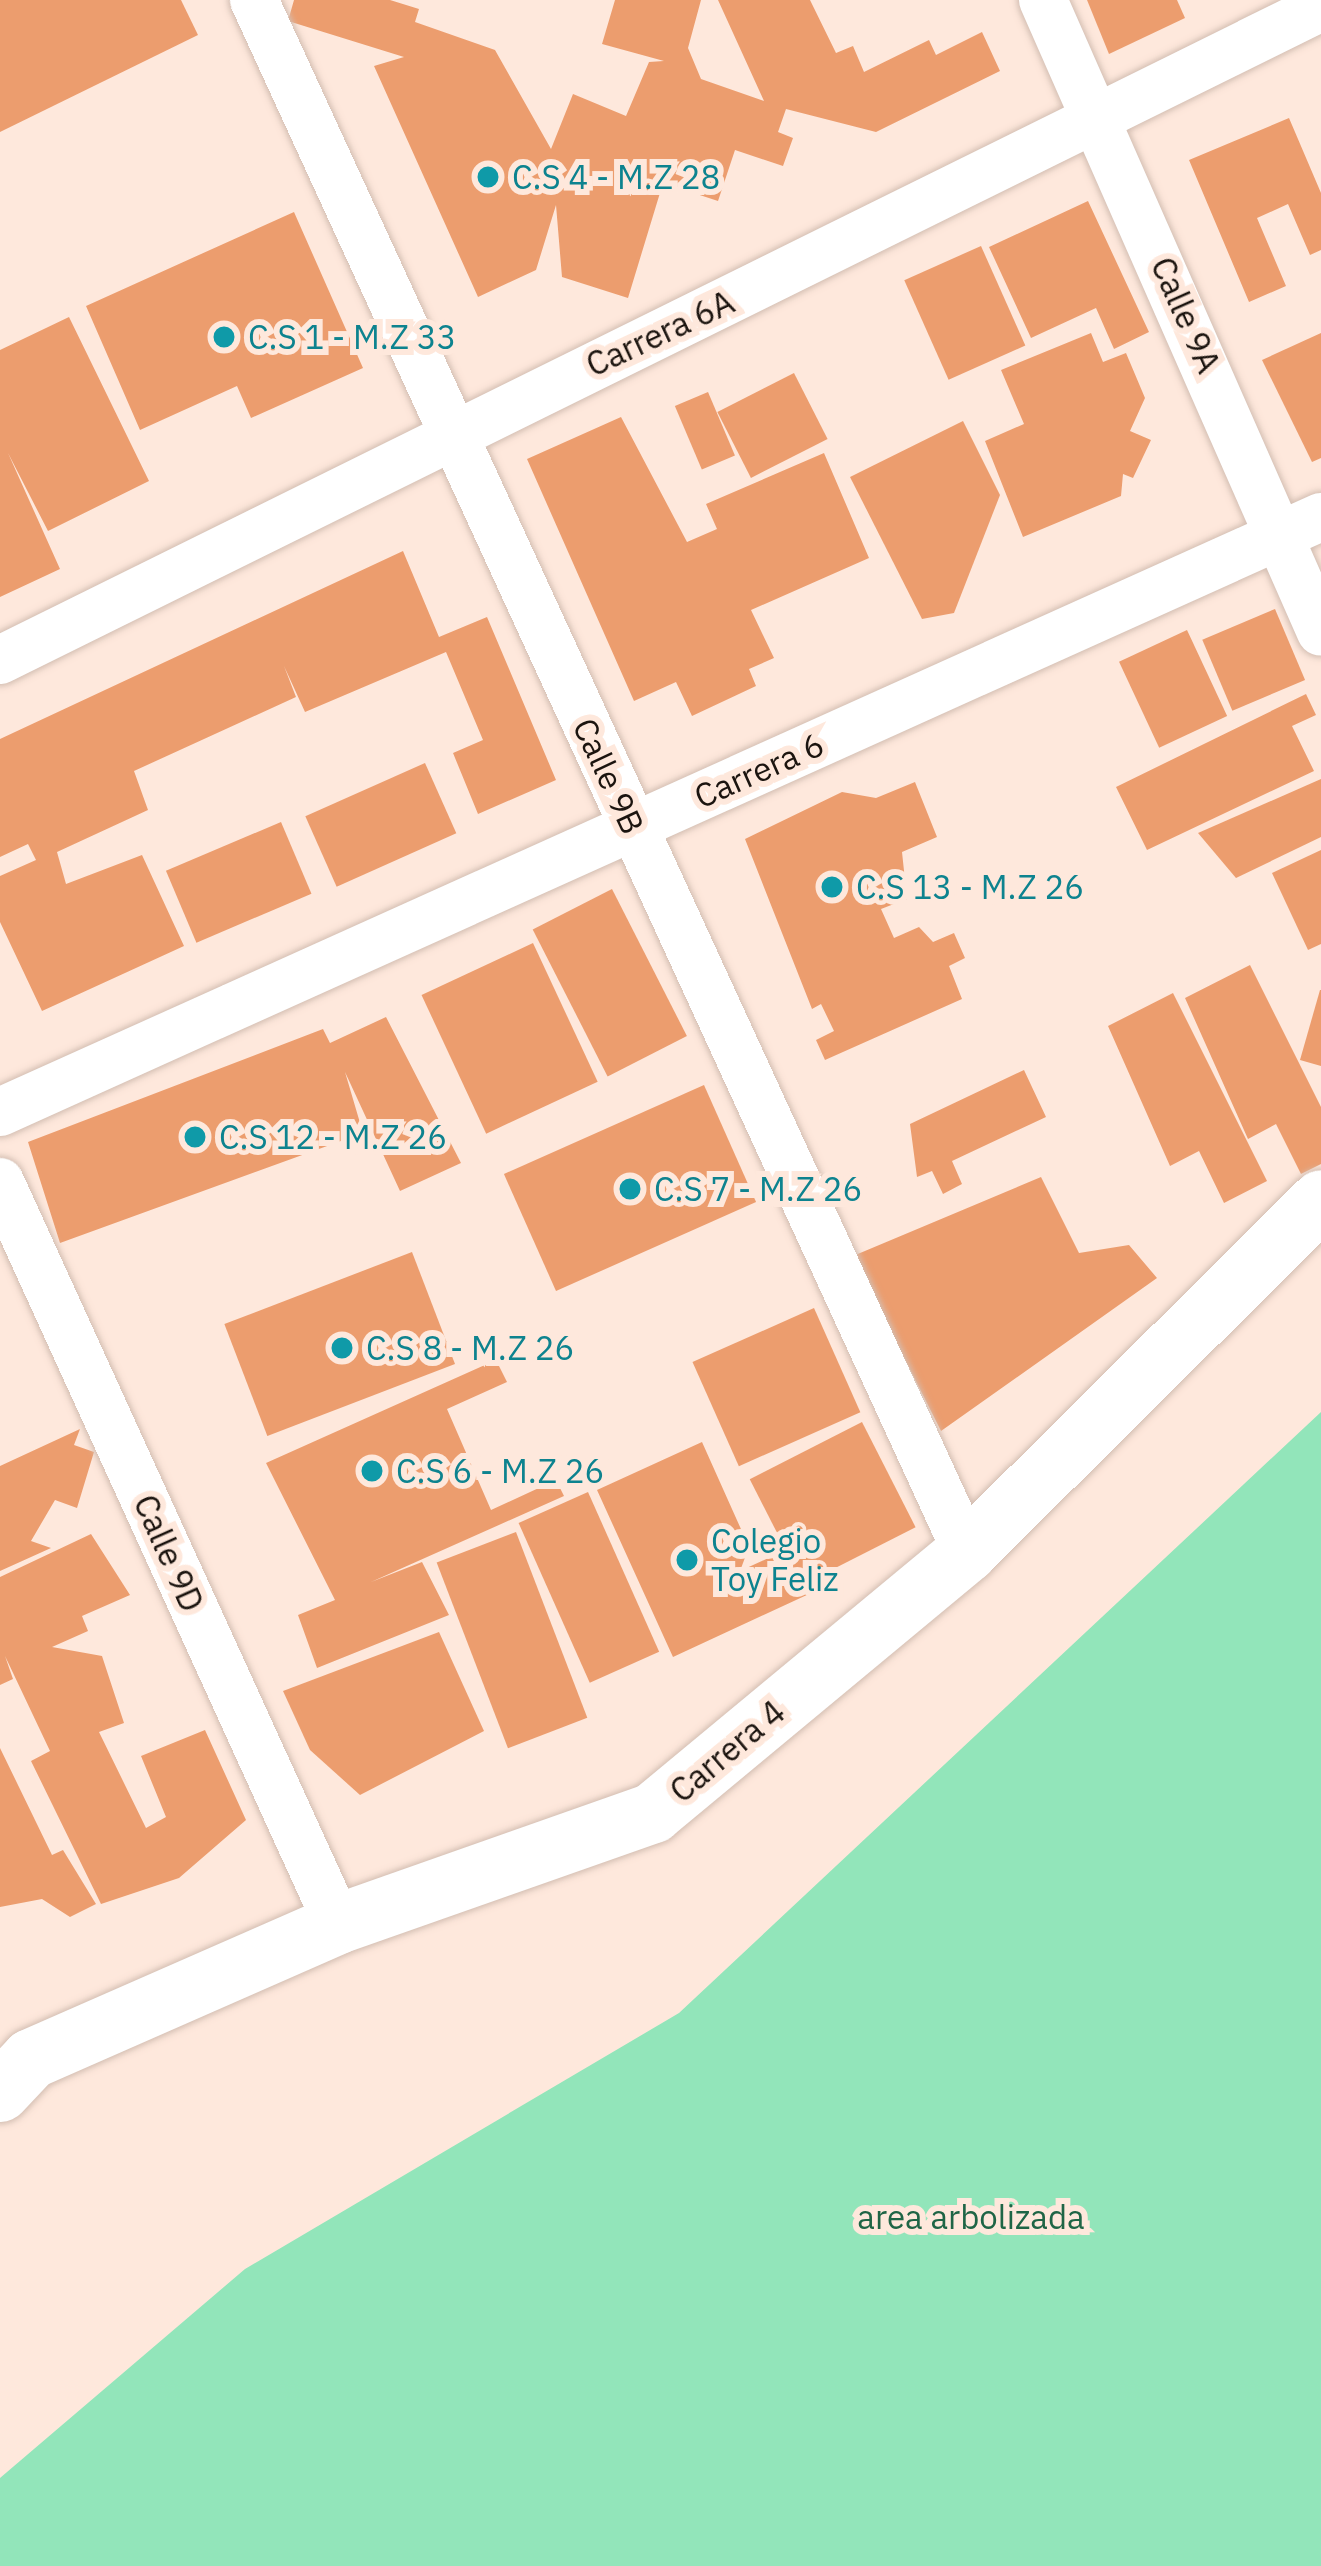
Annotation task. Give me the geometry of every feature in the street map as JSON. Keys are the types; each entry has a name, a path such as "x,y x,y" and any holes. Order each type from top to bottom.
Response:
{"main road":[{"name":"Carrera 4","path":"10,2075 338,1924 653,1813 967,1552 1321,1200"}],"street":[{"name":"Calle 9B","path":"254,0 967,1552"},
{"name":"Calle 9A","path":"1043,0 1301,526 1321,632"},
{"name":"Carrera 6A","path":"0,660 452,431 1102,123 1321,8"},
{"name":"Carrera 6","path":"0,1112 1301,526"},
{"name":"Calle 9D","path":"0,1182 338,1924"}],"green space":[{"name":"area arbolizada","path":"1321,1412 1321,2566 0,2566 0,2478 245,2269 679,2013"}],"building":[{"path":"0,0 181,0 198,35 0,132"},
{"path":"294,0 390,0 419,9 415,22 495,50 551,149 573,94 626,116 649,62 664,61 602,44 615,0 701,0 688,48 701,79 764,101 718,0 810,0 836,53 853,46 864,72 929,40 936,55 982,32 1000,71 876,132 786,109 778,132 793,138 783,166 735,150 718,201 663,183 628,298 562,277 556,205 536,270 478,297 374,66 404,57 288,21"},
{"path":"1087,0 1177,0 1185,18 1109,54"},
{"path":"1289,118 1321,193 1321,250 1310,255 1288,204 1257,218 1286,286 1249,302 1189,160"},
{"path":"1088,201 1149,332 1114,349 1096,308 1031,338 989,247"},
{"name":"C.S 1 - M.Z 33","path":"294,212 363,368 251,418 237,386 140,430 86,306"},
{"path":"981,246 1025,346 949,380 904,280"},
{"path":"69,317 149,481 48,531 8,453 60,569 0,597 0,350"},
{"path":"1091,333 1103,362 1126,353 1145,398 1130,431 1151,440 1133,478 1123,474 1121,496 1023,537 985,441 1024,424 1001,370"},
{"path":"1321,333 1321,458 1312,462 1262,360"},
{"path":"794,373 828,439 751,478 717,412"},
{"path":"708,392 735,456 702,470 675,406"},
{"path":"621,417 687,542 717,529 706,504 824,453 869,558 751,610 774,658 749,669 756,686 692,716 676,682 634,701 527,459"},
{"path":"963,421 1000,495 954,613 922,619 850,477"},
{"path":"403,551 439,637 487,617 556,780 478,814 453,753 483,740 446,652 305,712 284,666 296,697 134,771 148,810 57,852 66,884 142,855 184,946 42,1011 0,922 0,876 36,860 28,844 0,857 0,739"},
{"path":"1275,609 1305,680 1232,711 1202,640"},
{"path":"1187,630 1227,716 1159,748 1119,662"},
{"path":"1306,694 1316,715 1292,726 1314,771 1147,850 1116,787"},
{"path":"425,763 456,833 337,887 305,816"},
{"path":"1321,779 1321,837 1236,878 1198,833"},
{"name":"C.S 13 - M.Z 26","path":"915,782 937,837 902,852 907,899 881,909 894,938 919,927 933,942 954,933 965,958 949,966 962,999 825,1060 816,1040 834,1031 821,1004 812,1009 745,839 842,792 876,798"},
{"path":"281,822 311,894 196,943 166,871"},
{"path":"1321,850 1321,944 1308,950 1272,873"},
{"path":"612,889 687,1036 608,1076 533,929"},
{"path":"533,943 598,1082 486,1134 422,995"},
{"path":"1250,965 1321,1107 1321,1164 1301,1174 1276,1124 1248,1139 1185,998"},
{"path":"1321,990 1321,1066 1300,1060"},
{"path":"1173,993 1267,1181 1224,1203 1199,1151 1170,1166 1108,1026"},
{"name":"C.S 12 - M.Z 26","path":"386,1017 461,1163 400,1191 345,1072 363,1133 60,1243 28,1142 323,1029 330,1043"},
{"path":"1024,1070 1046,1117 952,1161 962,1184 943,1194 932,1171 917,1177 910,1124"},
{"name":"C.S 7 - M.Z 26","path":"704,1085 756,1202 556,1291 504,1174"},
{"path":"1041,1177 1079,1253 1129,1245 1157,1278 941,1431 853,1256"},
{"name":"C.S 8 - M.Z 26","path":"412,1252 455,1364 267,1436 224,1324"},
{"path":"814,1308 860,1412 739,1466 692,1362"},
{"name":"C.S 6 - M.Z 26","path":"496,1360 507,1382 447,1409 491,1510 556,1480 564,1496 371,1582 422,1562 449,1615 317,1668 298,1615 335,1600 266,1463"},
{"path":"862,1422 916,1527 803,1584 750,1479"},
{"path":"80,1429 74,1445 94,1452 77,1508 55,1500 31,1541 51,1548 0,1571 0,1466"},
{"name":"Colegio Toy Feliz","path":"702,1442 749,1547 740,1571 788,1549 809,1594 673,1657 597,1490"},
{"path":"588,1492 659,1652 590,1683 519,1523"},
{"path":"516,1532 587,1718 508,1748 437,1562"},
{"path":"91,1534 130,1595 82,1616 88,1631 52,1647 102,1656 124,1723 99,1732 146,1828 166,1817 141,1756 205,1730 246,1820 179,1878 101,1904 31,1761 50,1751 5,1656 13,1679 0,1685 0,1577"},
{"path":"439,1632 484,1731 360,1795 310,1750 283,1691"},
{"path":"0,1748 52,1855 63,1850 96,1904 70,1917 42,1899 0,1907"}],"place":[{"name":"C.S 4 - M.Z 28","path":"488,177"},
{"name":"C.S 1 - M.Z 33","path":"224,337"},
{"name":"C.S 13 - M.Z 26","path":"832,887"},
{"name":"C.S 12 - M.Z 26","path":"195,1137"},
{"name":"C.S 7 - M.Z 26","path":"630,1189"},
{"name":"C.S 8 - M.Z 26","path":"342,1348"},
{"name":"C.S 6 - M.Z 26","path":"372,1471"},
{"name":"Colegio Toy Feliz","path":"687,1560"}]}
